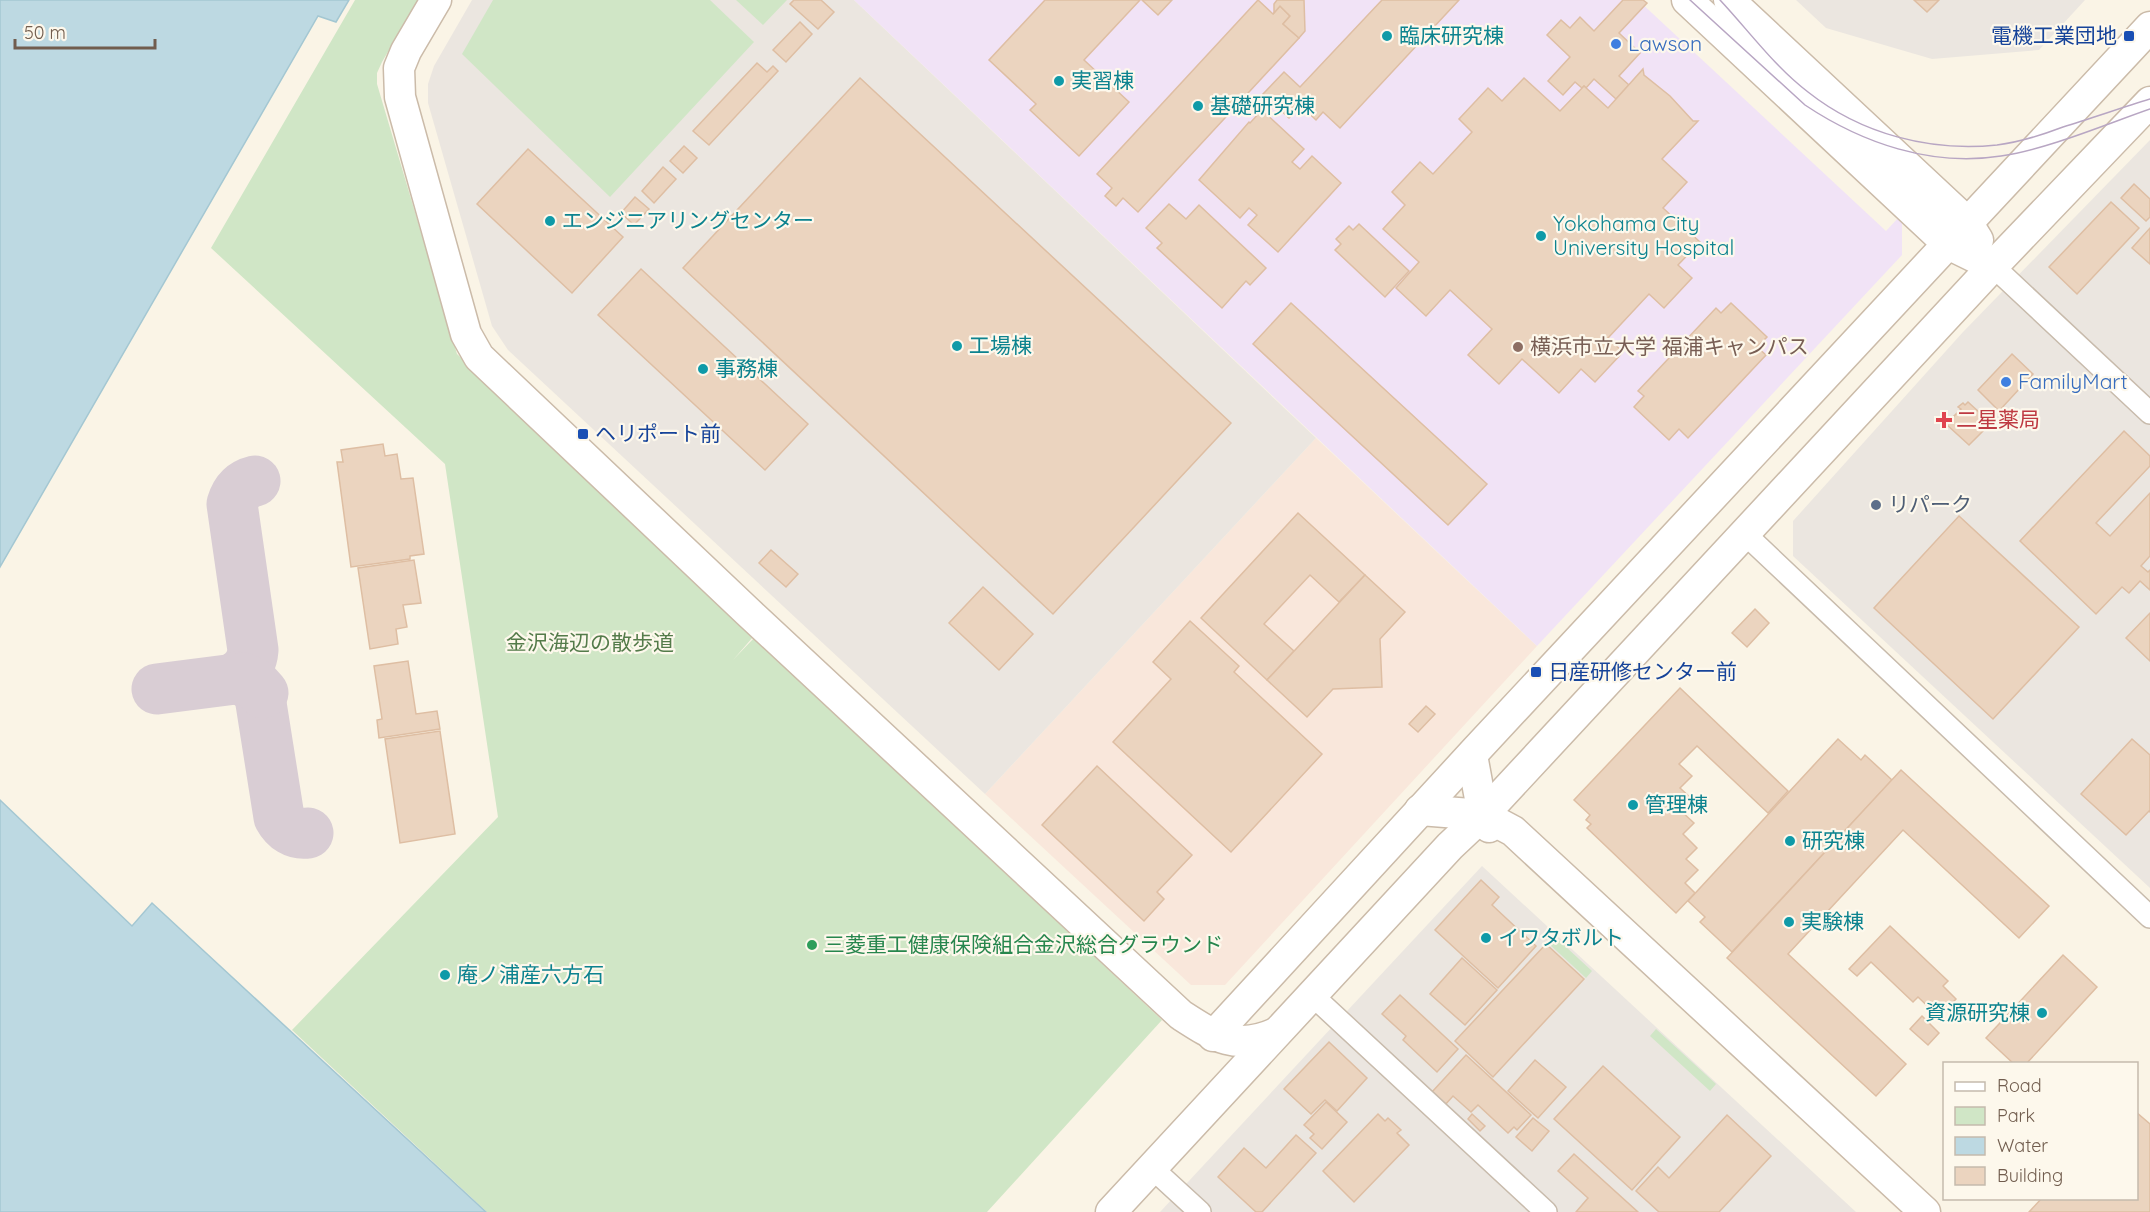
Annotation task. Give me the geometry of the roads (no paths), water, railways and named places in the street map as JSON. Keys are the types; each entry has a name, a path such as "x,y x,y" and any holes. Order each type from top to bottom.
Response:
{"street":[{"path":"436,0 406,51 399,68 400,97 466,334 479,357 748,612 1181,1015 1213,1036 1250,1042 1276,1033"},
{"path":"450,0 418,57 412,70 411,84 413,99 476,329 489,352 1190,1006 1213,1036 1221,1062 1222,1077 1217,1098"},
{"path":"1687,0 1958,233"},
{"path":"1729,0 1958,233 2150,413"},
{"path":"1213,1036 1420,810 2150,27"},
{"path":"1111,1212 1450,846 1483,815 1993,266 2150,102"},
{"path":"1744,533 2150,917"},
{"path":"1472,755 1483,815 1499,844 1895,1212"},
{"path":"1420,810 1483,815 1513,831 1925,1212"},
{"path":"1312,995 1546,1212"},
{"path":"1152,1168 1200,1212"}],"water":[{"path":"0,0 349,0 336,22 318,16 0,567"},
{"path":"0,800 132,926 152,903 486,1212 0,1212"}],"tram line":[{"path":"1690,0 1805,105 1850,131 1898,149 1923,155 1975,159 2019,153 2150,109"},
{"path":"1720,0 1773,60 1808,92 1850,119 1897,137 1947,146 1997,145 2039,135 2150,99"}],"place":[{"name":"臨床研究棟","path":"1387,36"},
{"name":"電機工業団地","path":"2129,36"},
{"name":"Lawson","path":"1616,44"},
{"name":"実習棟","path":"1059,81"},
{"name":"基礎研究棟","path":"1198,106"},
{"name":"エンジニアリングセンター","path":"550,221"},
{"name":"Yokohama City University Hospital","path":"1541,236"},
{"name":"工場棟","path":"957,346"},
{"name":"横浜市立大学 福浦キャンパス","path":"1518,347"},
{"name":"事務棟","path":"703,369"},
{"name":"FamilyMart","path":"2006,382"},
{"name":"二星薬局","path":"1944,420"},
{"name":"ヘリポート前","path":"583,434"},
{"name":"リパーク","path":"1876,505"},
{"name":"日産研修センター前","path":"1536,672"},
{"name":"管理棟","path":"1633,805"},
{"name":"研究棟","path":"1790,841"},
{"name":"実験棟","path":"1789,922"},
{"name":"イワタボルト","path":"1486,938"},
{"name":"三菱重工健康保険組合金沢総合グラウンド","path":"812,945"},
{"name":"庵ノ浦産六方石","path":"445,975"},
{"name":"資源研究棟","path":"2042,1013"}],"park label":[{"name":"金沢海辺の散歩道","path":"590,643"}]}
